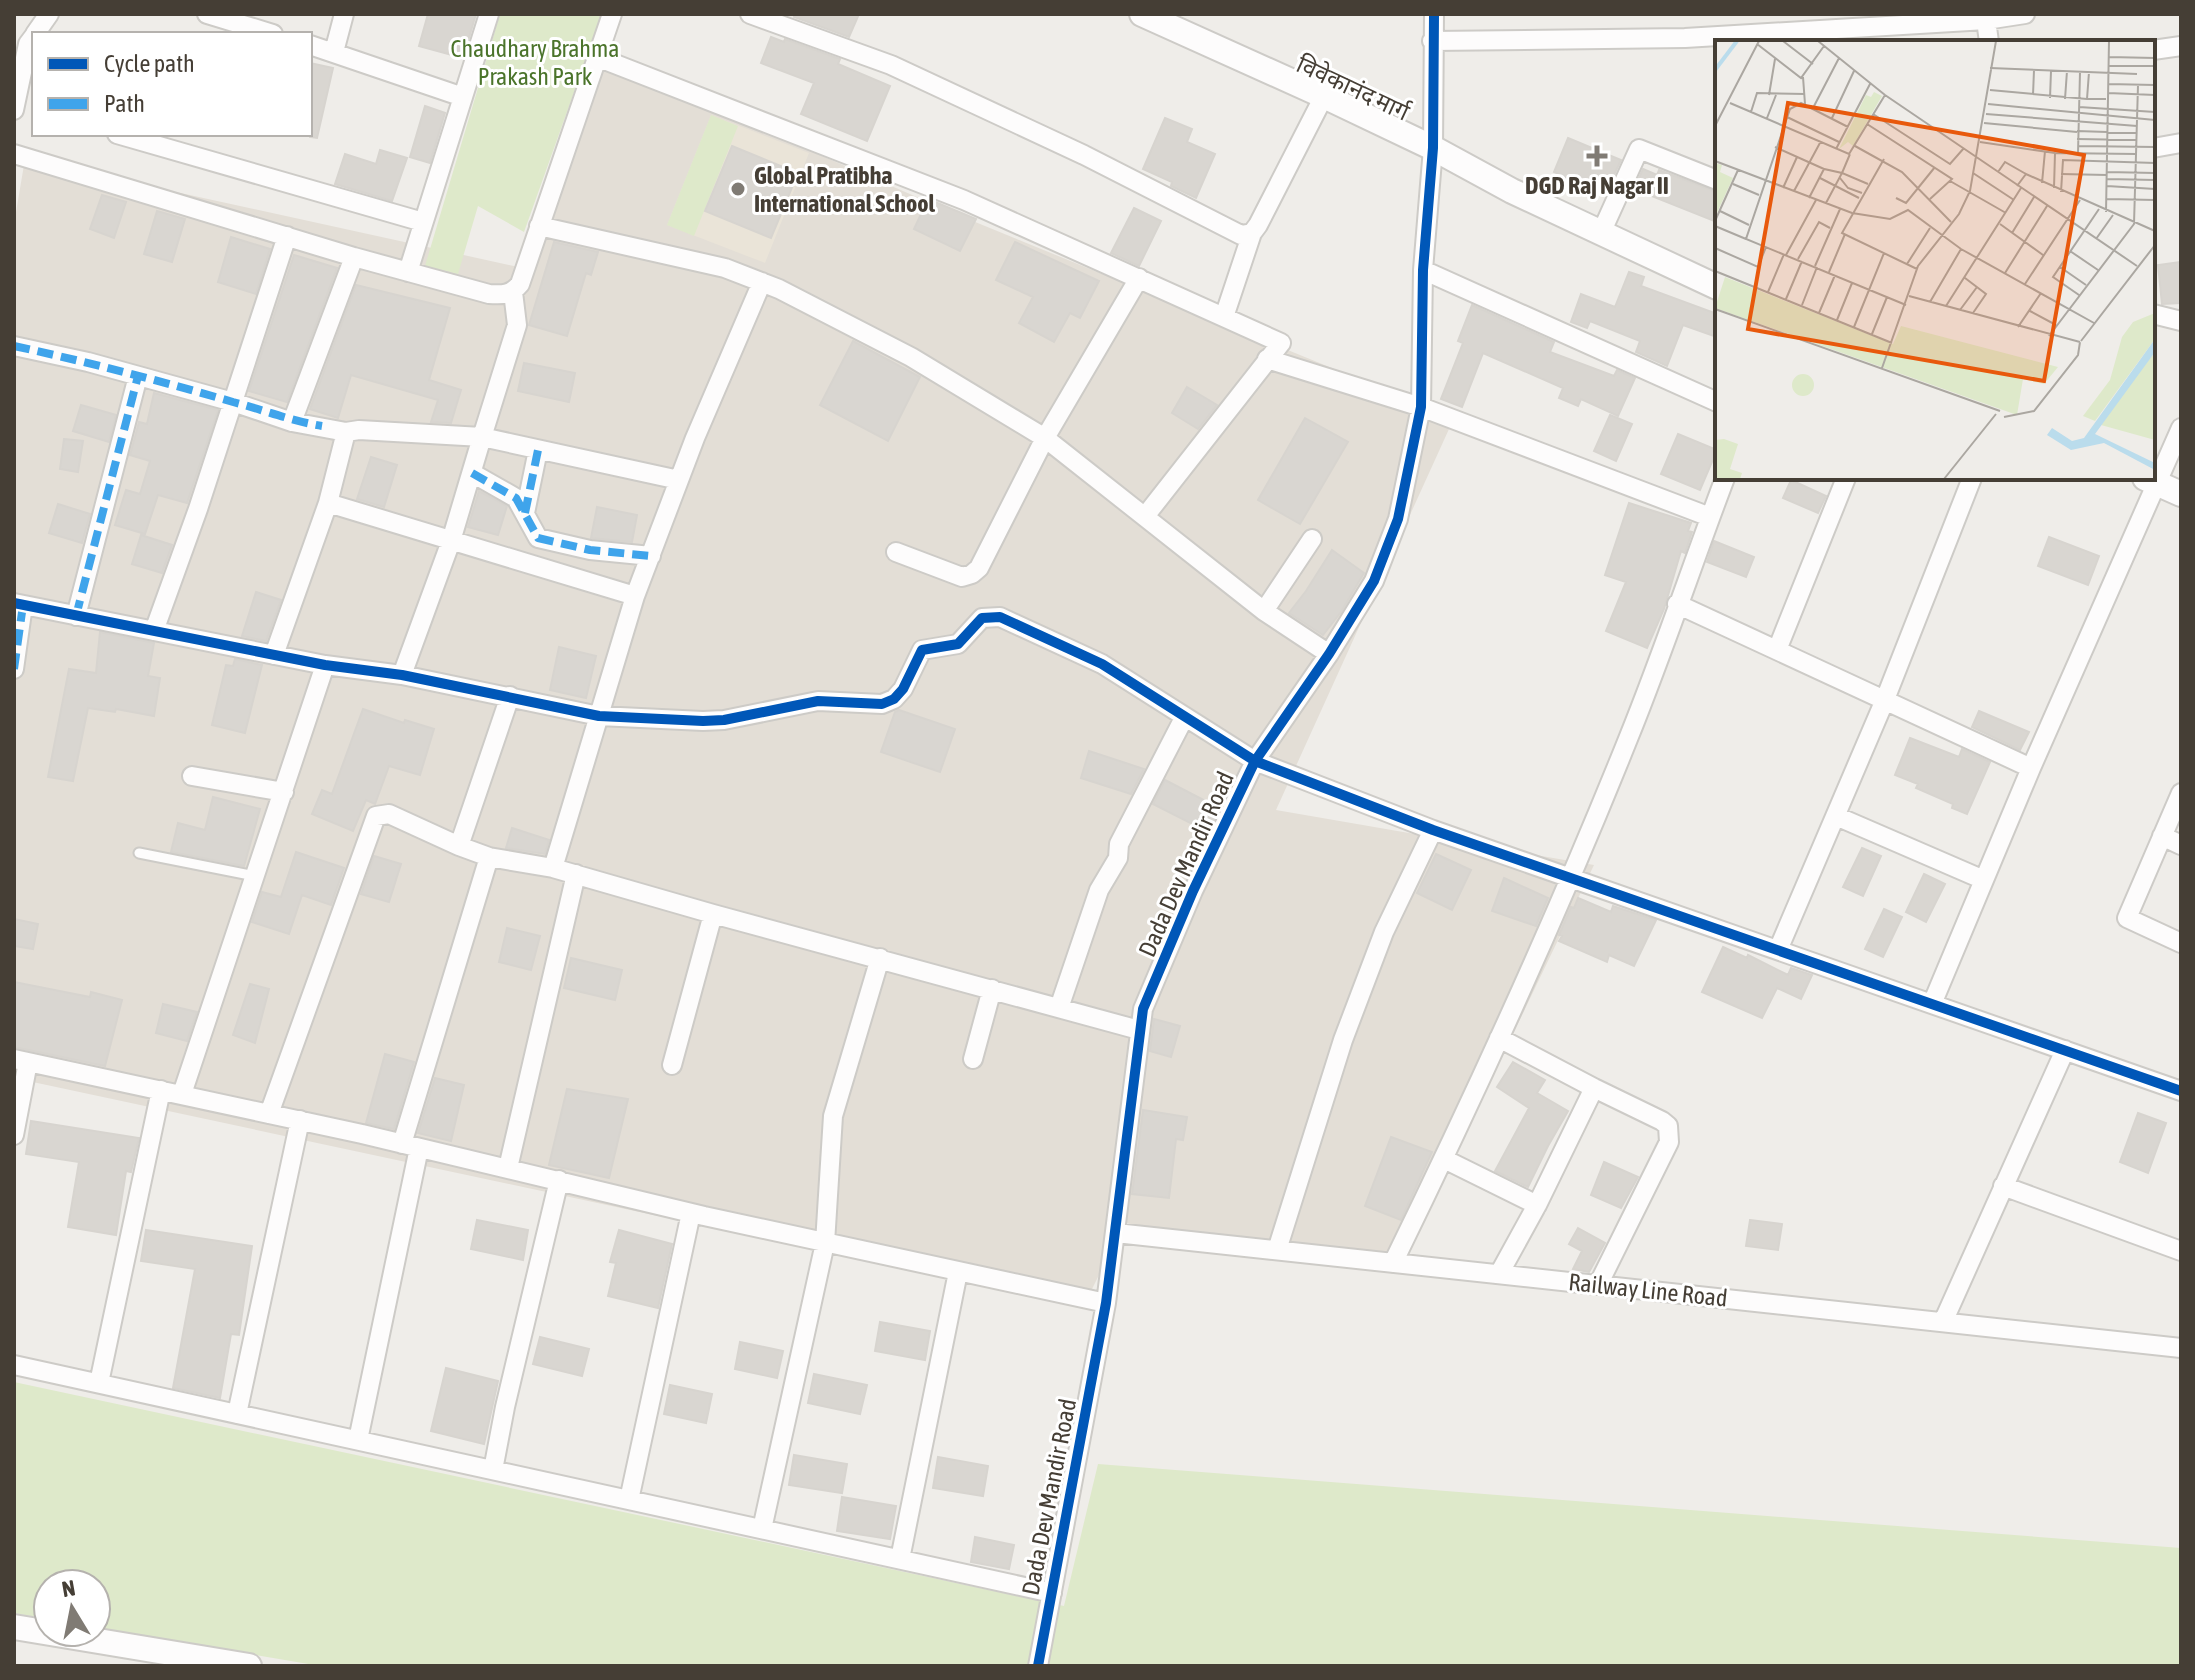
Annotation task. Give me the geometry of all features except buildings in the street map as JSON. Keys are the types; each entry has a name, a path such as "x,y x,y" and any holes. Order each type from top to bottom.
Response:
{"street":[{"path":"36,32 49,14"},
{"path":"207,14 266,32"},
{"path":"334,52 344,14"},
{"path":"408,272 489,14"},
{"path":"14,154 354,257 489,294 503,295 513,292 520,284 612,14"},
{"path":"750,14 891,65 1084,155 1225,229 1241,235 1252,233"},
{"name":"विवेकानंद मार्ग","path":"1142,14 1324,96 1433,148 1512,191 1715,286"},
{"name":"Dada Dev Mandir Road","path":"1038,1666 1106,1303 1143,1009 1193,891 1255,761 1329,654 1374,581 1398,519 1421,407 1423,270 1433,148 1434,14"},
{"path":"1432,41 1909,33 2025,14"},
{"path":"1986,20 1989,40"},
{"path":"15,107 28,44 32,38"},
{"path":"312,46 463,97"},
{"path":"2155,50 2181,46"},
{"path":"597,57 964,200 1281,343 1146,515"},
{"path":"1224,317 1252,233 1324,96"},
{"path":"124,136 423,222"},
{"path":"2155,148 2181,143"},
{"path":"1601,233 1639,149 1715,179"},
{"path":"539,226 709,264 762,282 911,357 1045,438 1264,611 1329,654"},
{"path":"154,631 198,509 287,236"},
{"path":"292,422 354,257"},
{"path":"1423,270 1715,401"},
{"path":"896,552 962,577 979,568 1045,438 1139,278"},
{"path":"553,868 635,596 679,480 762,282"},
{"path":"402,675 451,541 517,325 513,292"},
{"path":"2155,314 2181,321"},
{"path":"14,346 138,376 292,422 346,432 359,430 482,437 679,480"},
{"path":"1267,359 1421,407 1710,517"},
{"path":"76,616 138,376"},
{"path":"2155,472 2181,428"},
{"path":"274,655 328,503 346,432"},
{"path":"525,513 538,450"},
{"path":"472,473 516,498 538,538 590,550 651,556"},
{"path":"1393,1263 1444,1159 1570,878 1629,737 1724,480"},
{"path":"1777,650 1845,480"},
{"path":"1778,950 1884,702 1971,480"},
{"path":"1932,1004 2150,480 2181,494"},
{"path":"328,503 635,596"},
{"path":"1264,611 1312,539"},
{"path":"14,669 19,604 325,665 402,675 599,716 724,720 818,701 882,704 894,699 903,689 922,650 958,644 975,623 990,616 1035,631 1102,664 1255,761 1433,830 2181,1091"},
{"path":"1677,604 2031,768"},
{"path":"182,1094 325,665"},
{"path":"459,846 510,696"},
{"path":"1059,1008 1099,890 1118,858 1119,844 1184,718"},
{"path":"192,776 284,792"},
{"path":"2181,793 2127,918 2181,943"},
{"path":"269,1114 376,816 389,814 489,857 576,874 1139,1030"},
{"path":"1836,816 1984,880"},
{"path":"1277,1250 1343,1040 1384,932 1433,830"},
{"path":"2162,836 2181,845"},
{"path":"358,1440 410,1146 489,857"},
{"path":"508,1168 576,874"},
{"path":"672,1065 713,914"},
{"path":"762,1529 825,1243 833,1116 880,958"},
{"path":"973,1059 992,989"},
{"path":"1499,1038 1662,1121 1670,1133 1669,1142 1598,1285"},
{"path":"1943,1322 2065,1050"},
{"path":"14,1135 21,1061 300,1120 691,1213 1106,1303"},
{"path":"1499,1274 1537,1205 1594,1088"},
{"path":"99,1383 161,1090"},
{"path":"237,1414 300,1120"},
{"path":"1444,1159 1537,1205"},
{"path":"493,1470 559,1180"},
{"path":"2003,1186 2181,1251"},
{"path":"629,1500 691,1213"},
{"name":"Railway Line Road","path":"1116,1233 2177,1347"},
{"path":"900,1559 958,1272"},
{"path":"2177,1347 2181,1328"},
{"path":"14,1365 1052,1593"},
{"path":"14,1627 249,1666"}],"lane":[{"path":"139,853 255,876"}],"shaded area":[{"path":"600,60 963,217 1454,418 1276,810 1594,865 1399,1272 1125,1223 1083,1307 14,1078 14,224 25,159 523,268"},
{"name":"Global Pratibha International School","path":"711,115 809,153 765,263 667,225"}],"green space":[{"name":"Chaudhary Brahma Prakash Park","path":"500,14 602,14 524,232 478,206 458,274 425,266"},
{"path":"711,115 738,126 694,236 667,225"},
{"path":"14,1382 1064,1606 1098,1464 2181,1548 2181,1666 320,1666 112,1631 112,1568 32,1568 32,1616 14,1613"}],"marked path":[{"path":"14,346 124,372 322,426"},
{"path":"76,616 138,376"},
{"path":"525,513 538,450"},
{"path":"472,473 516,498 538,538 590,550 651,556"},
{"path":"14,669 23,605"}],"cycle path":[{"path":"1038,1666 1106,1303 1143,1009 1193,891 1255,761 1329,654 1374,581 1398,519 1421,407 1423,270 1433,148 1434,14"},
{"path":"14,603 325,665 402,675 599,716 703,721 724,720 818,701 882,704 894,699 903,689 922,650 958,644 982,618 1000,617 1102,664 1255,761 1433,830 2181,1091"}],"place":[{"name":"DGD Raj Nagar II","path":"1597,156"},
{"name":"Global Pratibha International School","path":"738,189"}]}
